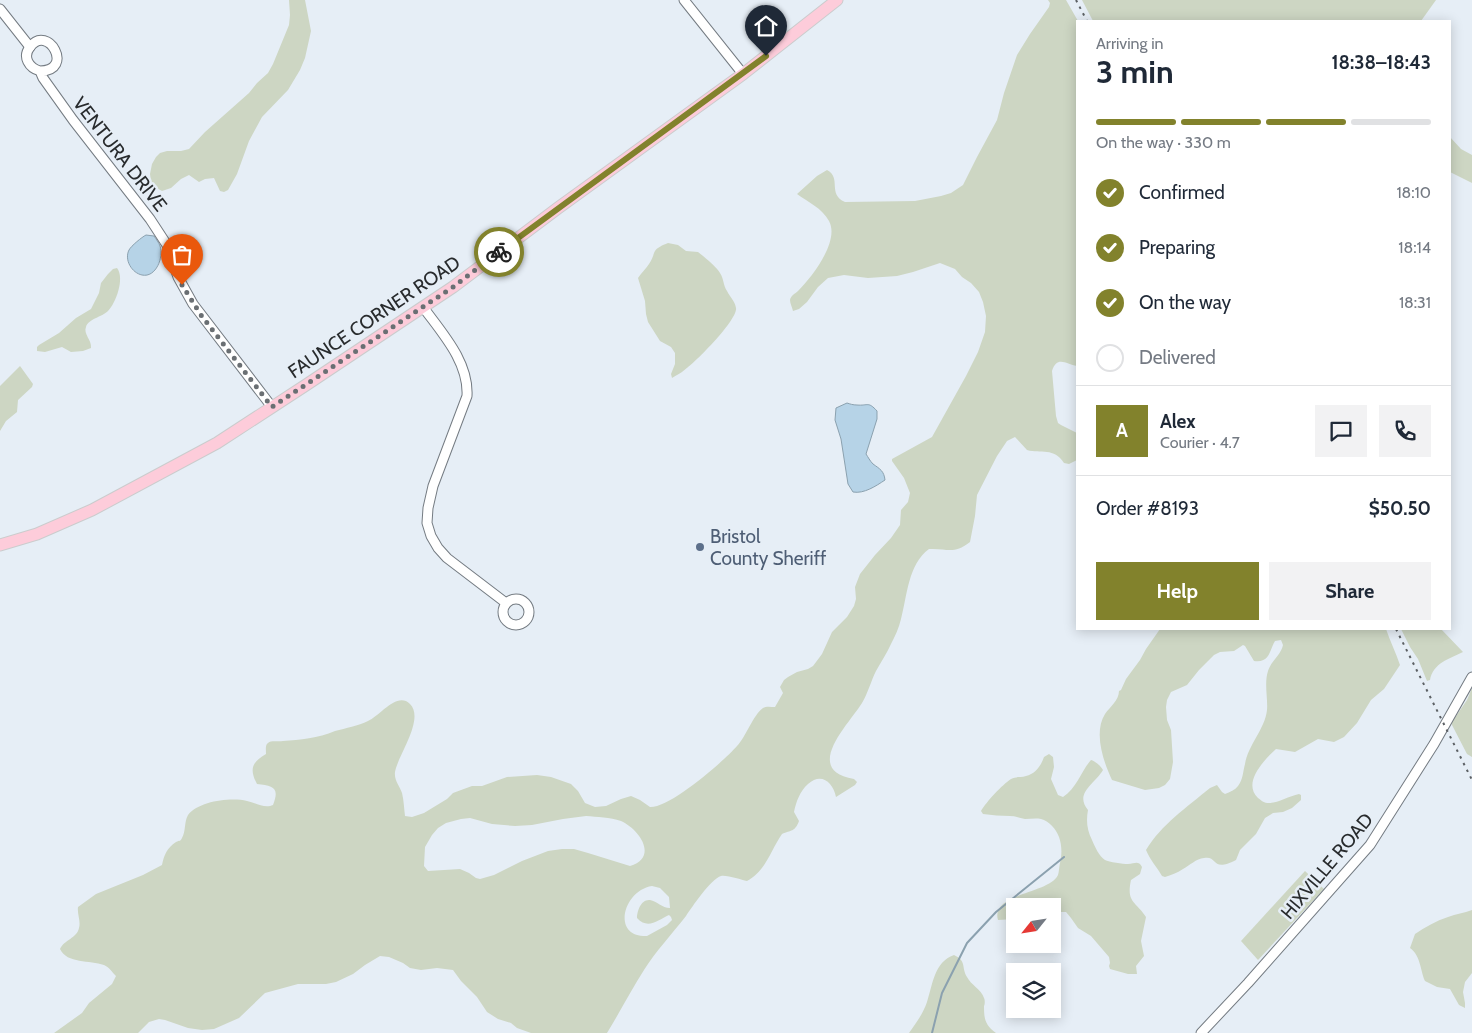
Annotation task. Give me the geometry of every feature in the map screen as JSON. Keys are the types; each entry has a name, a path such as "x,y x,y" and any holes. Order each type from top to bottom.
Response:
{"main road":[{"name":"FAUNCE CORNER ROAD","path":"0,545 37,534 92,510 216,443 272,407 453,287 743,74 837,0"}],"street":[{"path":"684,0 743,74"},
{"name":"VENTURA DRIVE","path":"0,9 30,47 27,60 32,67 40,71 63,107 141,205 162,236 182,285 193,304 272,407"},
{"path":"30,47 35,42 45,41 55,49 57,58 55,64 49,70 40,71"},
{"path":"423,307 461,363 466,374 468,386 467,396 433,486 427,523 431,536 447,558 506,603"},
{"name":"HIXVILLE ROAD","path":"1201,1033 1243,989 1370,845 1434,744 1472,677"}],"green space":[{"path":"289,0 305,0 311,31 305,58 288,90 262,117 249,141 237,174 228,190 220,191 214,178 199,182 189,175 171,188 162,191 155,187 151,181 150,174 156,157 160,153 167,151 189,149 268,73 289,25"},
{"path":"1048,0 1066,0 1077,20 1076,366 1059,362 1056,363 1052,371 1056,416 1058,423 1076,432 1076,460 1069,464 1064,463 1052,453 1027,450 1015,437 1007,441 977,495 970,542 955,550 929,549 922,555 912,572 900,622 888,651 876,671 864,699 840,733 830,756 831,766 839,774 854,779 857,782 855,785 836,797 832,787 826,780 813,780 805,787 794,812 799,821 796,827 782,834 759,872 753,877 747,881 721,876 707,888 649,963 607,1033 531,1033 498,1019 487,1012 477,997 453,970 410,968 389,957 380,956 353,974 336,982 298,984 265,993 239,1018 214,1029 188,1028 159,1019 149,1022 138,1033 54,1033 82,1013 89,1003 112,984 116,976 104,965 73,959 63,954 60,949 78,931 80,923 78,907 96,894 143,875 162,865 168,849 182,838 188,815 200,806 224,800 247,801 264,806 273,805 276,794 274,788 257,784 253,774 253,766 266,754 266,746 269,742 309,738 356,726 373,718 394,702 400,700 410,704 414,711 413,728 395,772 396,781 402,793 405,816 412,817 424,813 447,799 453,793 472,786 482,786 507,777 537,775 551,777 571,784 585,803 595,807 606,806 631,796 650,807 670,800 696,783 737,746 759,711 766,707 775,707 783,693 780,687 784,680 797,672 813,666 822,654 832,632 847,617 854,606 856,599 855,587 860,574 900,525 901,510 908,502 910,493 904,478 892,459 932,437 978,352 985,332 986,316 979,292 955,269 940,263 897,276 868,278 844,275 828,278 818,287 807,302 799,309 793,311 790,302 792,296 804,285 817,268 828,248 831,238 829,221 823,212 797,194 817,176 827,170 834,177 837,195 845,202 915,201 951,193 963,185 997,120 1017,55 1050,3","holes":["586,816 604,817 621,821 639,836 645,850 639,862 630,866 574,849 562,849 548,851 494,875 480,879 460,869 428,871 424,866 425,847 438,828 446,823 470,818 492,824 515,826","652,886 660,888 669,897 670,908 647,900 640,906 637,918 641,922 649,924 669,915 672,920 667,925 647,936 635,934 628,929 625,922 628,904 642,889"]},
{"path":"1082,0 1436,0 1422,20 1092,20"},
{"path":"1451,138 1461,149 1472,155 1472,183 1451,172"},
{"path":"668,243 678,245 686,251 698,252 713,265 719,271 736,308 730,322 714,342 688,368 672,378 675,353 671,347 660,341 648,322 645,301 638,278 649,264 656,250"},
{"path":"117,268 120,284 114,302 108,311 89,322 85,330 91,348 71,352 62,347 45,352 37,351 39,345 59,333 76,318 91,309 99,293 101,283 113,269"},
{"path":"20,366 33,384 18,400 17,412 6,421 0,431 0,386"},
{"path":"1159,630 1386,630 1400,665 1384,689 1371,700 1357,723 1344,737 1334,742 1318,739 1295,752 1276,749 1266,759 1256,772 1252,786 1258,798 1264,802 1272,803 1299,794 1301,795 1301,800 1292,808 1283,812 1273,813 1265,818 1256,834 1240,850 1236,860 1222,865 1208,858 1201,859 1165,877 1162,876 1146,850 1167,824 1210,788 1217,785 1225,794 1234,790 1240,784 1249,750 1266,717 1266,680 1268,671 1283,645 1281,640 1275,641 1268,656 1259,661 1254,661 1243,645 1234,651 1220,652 1214,655 1199,670 1187,685 1171,692 1166,707 1167,720 1171,730 1173,762 1170,779 1159,788 1145,790 1112,780 1103,757 1100,730 1105,714 1116,700 1126,679"},
{"path":"1402,630 1442,630 1463,652 1447,659 1434,669 1430,680 1427,681 1418,659"},
{"path":"1472,688 1472,757 1467,754 1452,722 1467,700"},
{"path":"1049,754 1053,757 1054,767 1051,779 1058,795 1063,797 1072,789 1091,760 1103,770 1084,794 1084,804 1088,810 1087,825 1097,851 1105,860 1123,864 1138,863 1142,867 1140,874 1131,880 1130,888 1131,898 1146,917 1141,941 1144,956 1136,966 1137,974 1128,974 1110,969 1109,957 1091,936 1078,928 1066,912 1061,912 1061,898 1014,898 1044,886 1053,881 1058,875 1061,843 1058,834 1049,823 1041,819 983,814 981,811 1007,782 1013,778 1024,777 1035,771 1044,757"},
{"path":"1305,871 1324,889 1258,960 1241,941"},
{"path":"1006,902 1006,920 998,920 998,911"},
{"path":"1472,910 1472,973 1465,982 1463,992 1465,1008 1459,1005 1450,989 1437,987 1425,981 1418,959 1410,948 1415,934 1423,929 1435,922"},
{"path":"954,955 961,960 969,980 983,995 986,1021 989,1027 996,1033 909,1033 925,1006 938,968 947,958"}],"water":[{"path":"146,235 154,236 160,246 161,256 155,270 147,275 142,275 135,272 130,266 128,254 132,246"},
{"path":"847,403 870,405 877,411 877,419 866,454 872,463 883,472 885,480 861,492 853,492 848,484 841,439 835,420 836,408"}],"waterway":[{"path":"932,1033 942,993 967,943 996,912 1064,857"}],"railway":[{"path":"1076,0 1086,20"},
{"path":"1397,630 1472,780"}],"way so far":[{"path":"182,285 218,339 272,407 453,287 499,252"}],"place":[{"name":"Bristol County Sheriff","path":"700,547"}],"route":[{"path":"499,252 766,56"}]}
